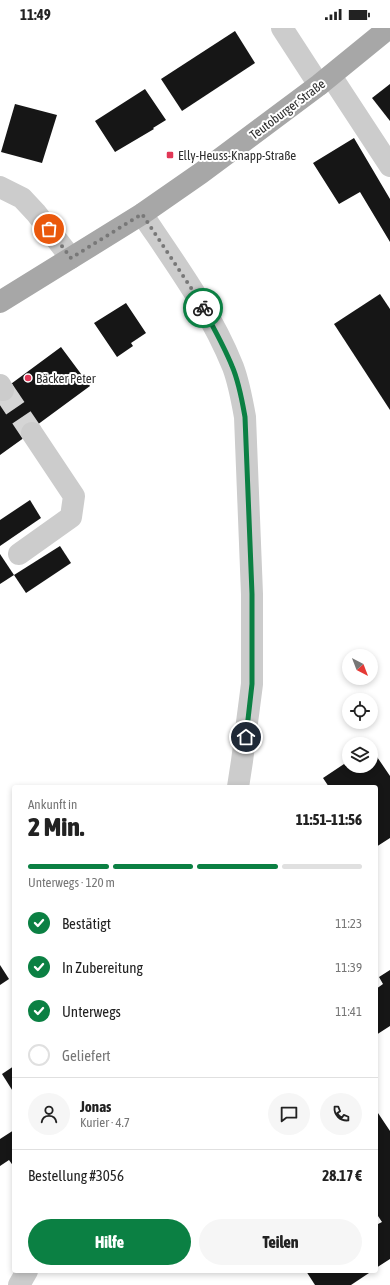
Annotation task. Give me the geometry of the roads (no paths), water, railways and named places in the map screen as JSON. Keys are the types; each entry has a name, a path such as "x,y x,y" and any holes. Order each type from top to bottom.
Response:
{"main road":[{"name":"Teutoburger Straße","path":"0,302 142,214 201,173 325,80 389,28"}],"street":[{"path":"282,28 325,80 390,166"},
{"path":"0,186 22,198 41,218 71,258"},
{"path":"142,214 195,294 219,337 233,367 241,395 245,417 252,594 252,684 238,785"},
{"path":"19,554 71,517 74,496 32,433"},
{"path":"19,1285 26,1273"}],"tunnel":[{"path":"3,390 32,433"}],"place":[{"name":"Elly-Heuss-Knapp-Straße","path":"170,155"},
{"name":"Bäcker Peter","path":"28,378"}]}
